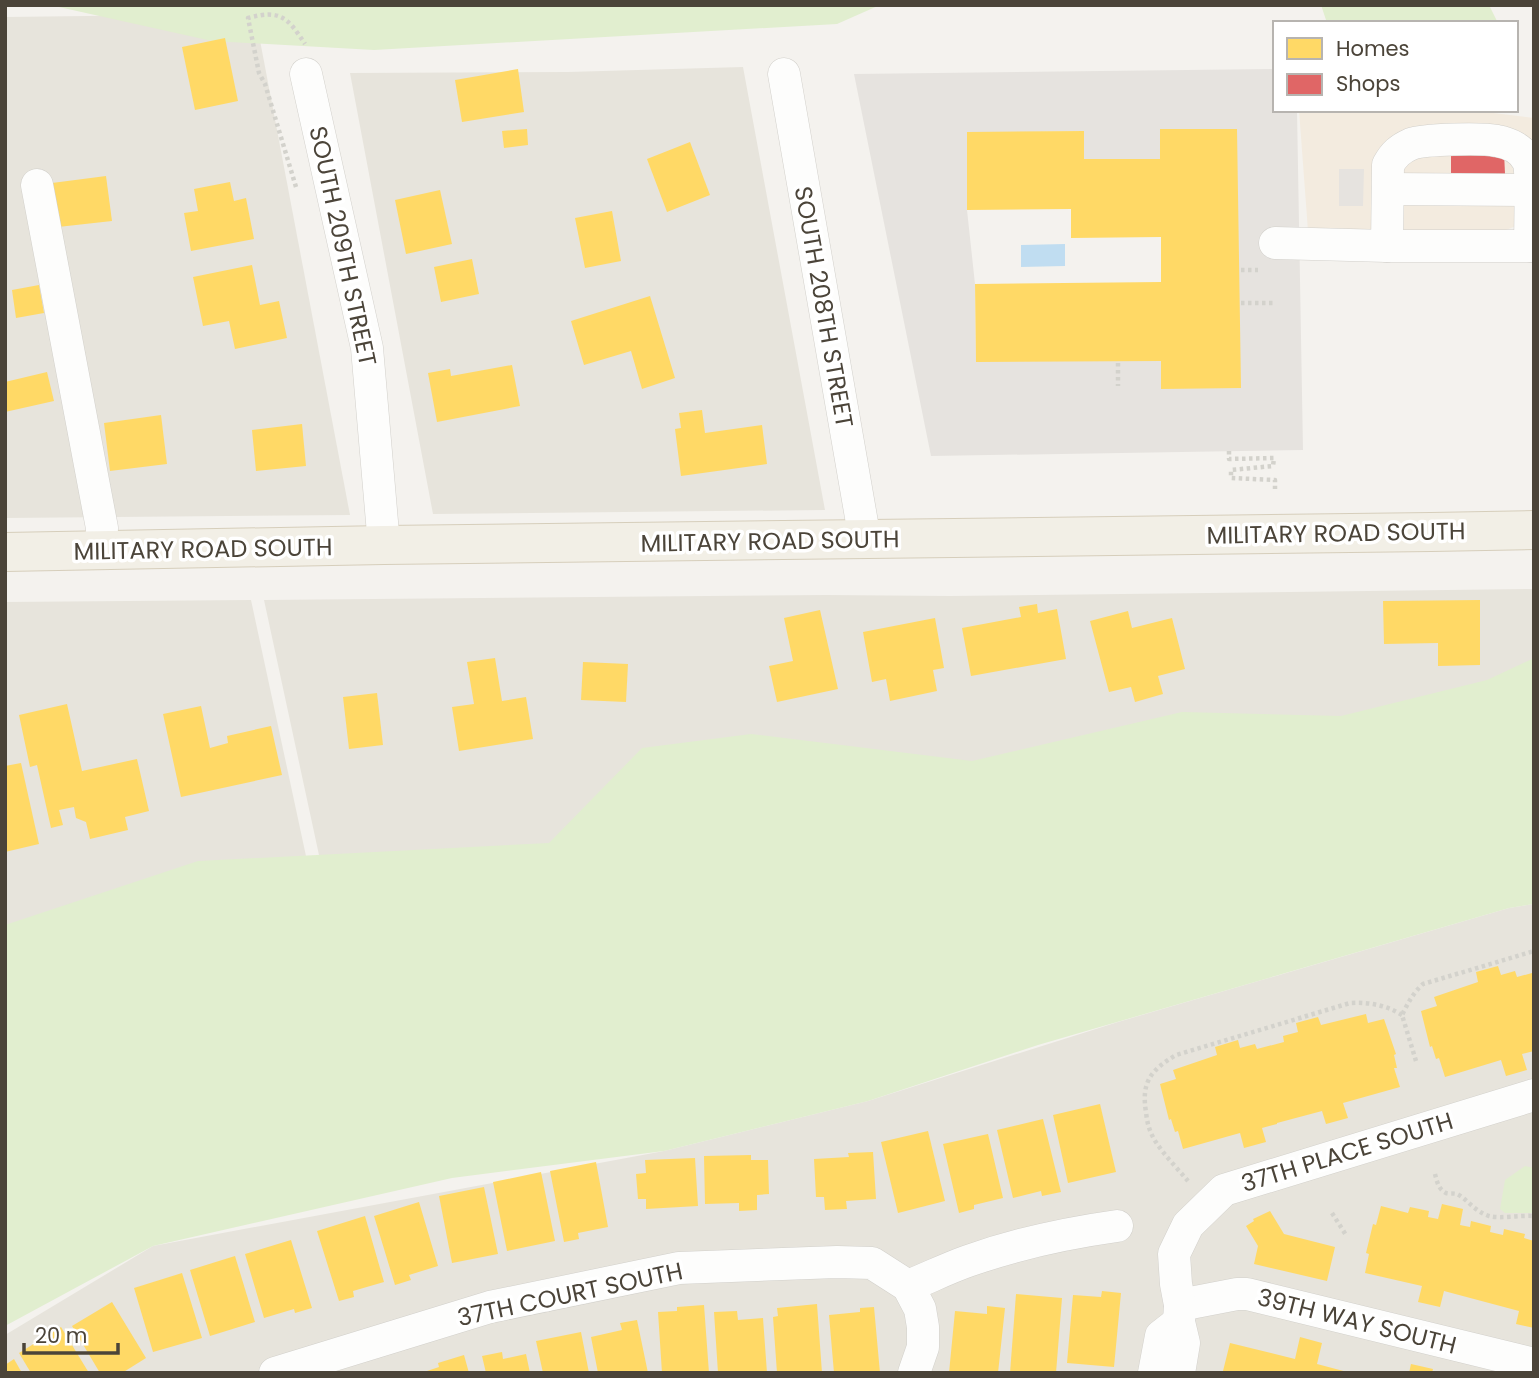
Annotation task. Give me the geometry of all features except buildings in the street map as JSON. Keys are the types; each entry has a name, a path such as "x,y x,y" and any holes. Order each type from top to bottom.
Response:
{"main road":[{"name":"MILITARY ROAD SOUTH","path":"5,552 1534,530"}],"street":[{"name":"SOUTH 209TH STREET","path":"306,74 367,348 384,545"},
{"name":"SOUTH 208TH STREET","path":"784,74 865,540"},
{"path":"1269,256 1387,246 1532,246 1529,163 1520,150 1495,140 1430,140 1415,143 1395,154 1388,165 1387,246"},
{"path":"37,185 102,528 101,550"},
{"path":"1388,189 1530,190"},
{"name":"37TH PLACE SOUTH","path":"1179,1373 1184,1343 1174,1254 1188,1225 1224,1190 1534,1095"},
{"path":"914,1373 923,1347 923,1327 920,1309 908,1286 968,1261 1019,1246 1085,1230 1117,1226"},
{"name":"37TH COURT SOUTH","path":"275,1373 490,1307 679,1268 872,1263 908,1286"},
{"name":"39TH WAY SOUTH","path":"1180,1314 1237,1294 1247,1294 1534,1364"},
{"path":"1154,1373 1161,1336 1180,1314"}],"path":[{"path":"248,18 259,74 265,84 271,106"},
{"path":"1241,270 1269,256"},
{"path":"1241,303 1276,303"},
{"path":"1118,363 1118,386"},
{"path":"1229,451 1229,459 1273,458 1273,466 1231,470 1231,478 1275,480 1275,489"},
{"path":"1402,1015 1411,997 1423,984 1534,951"},
{"path":"1185,1177 1153,1138 1148,1126 1144,1094 1146,1082 1163,1063 1176,1055 1350,1003 1363,1002 1389,1007 1402,1015 1416,1061"},
{"path":"1435,1174 1441,1190 1458,1195 1476,1210 1492,1217 1534,1216"},
{"path":"1332,1213 1346,1235"}],"shaded area":[{"path":"255,14 350,515 5,518 5,17"},
{"path":"743,67 825,510 433,514 350,73 568,72"},
{"path":"1273,69 1273,112 1297,112 1303,450 931,456 854,74","holes":["1160,130 1241,388 1161,361 976,361 975,284 967,210 967,133 1083,131 1084,159 1160,159"]},
{"path":"1299,112 1485,112 1534,118 1534,224 1526,222 1506,230 1308,231"},
{"path":"1339,169 1364,169 1363,206 1339,206"},
{"path":"1534,589 1534,887 377,1124 264,600"},
{"path":"251,600 364,1126 5,1197 5,602"},
{"path":"1534,904 1534,1373 5,1373 5,1335 153,1246 664,1151 868,1101 1118,1022 1509,908"}],"green space":[{"path":"50,5 880,5 837,24 374,50 212,41"},
{"path":"1321,5 1489,5 1497,21 1326,21"},
{"path":"1534,658 1534,904 1509,908 1038,1045 868,1101 664,1151 452,1178 153,1246 5,1326 5,925 198,861 549,843 642,748 751,734 972,761 1182,712 1341,716 1487,680"},
{"path":"1525,1166 1534,1168 1534,1213 1505,1213 1500,1209 1505,1180"}],"water":[{"path":"1065,244 1065,266 1021,267 1021,245"}]}
